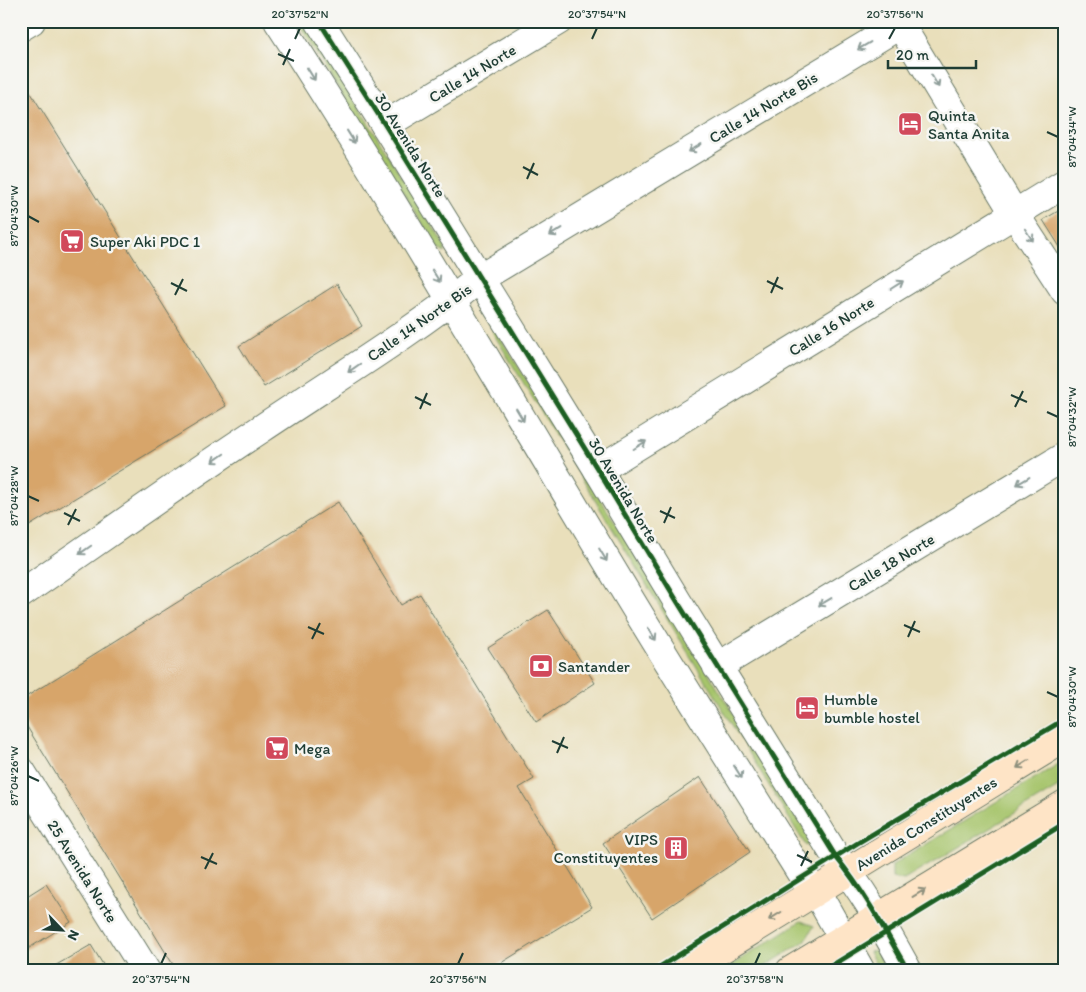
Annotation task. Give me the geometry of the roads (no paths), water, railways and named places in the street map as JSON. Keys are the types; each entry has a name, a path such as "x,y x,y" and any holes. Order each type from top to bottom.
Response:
{"main road":[{"name":"Avenida Constituyentes","path":"686,971 1065,738"},
{"path":"790,971 1065,804"}],"street":[{"path":"21,27 31,21"},
{"path":"278,21 452,301 626,592 804,878 816,891 860,971"},
{"name":"30 Avenida Norte","path":"319,21 598,470 717,667 836,857 848,871 908,971"},
{"name":"Calle 14 Norte","path":"385,125 558,21"},
{"path":"901,22 1014,213 1065,291"},
{"name":"Calle 14 Norte Bis","path":"21,594 258,430 330,384 452,301 479,279 901,22"},
{"name":"Calle 16 Norte","path":"598,470 1065,183"},
{"name":"Calle 18 Norte","path":"717,667 1065,456"},
{"name":"25 Avenida Norte","path":"21,771 146,971"}],"place":[{"name":"Quinta Santa Anita","path":"910,124"},
{"name":"Super Aki PDC 1","path":"72,241"},
{"name":"Santander","path":"541,666"},
{"name":"Humble bumble hostel","path":"807,708"},
{"name":"Mega","path":"277,748"},
{"name":"VIPS Constituyentes","path":"676,848"}]}
